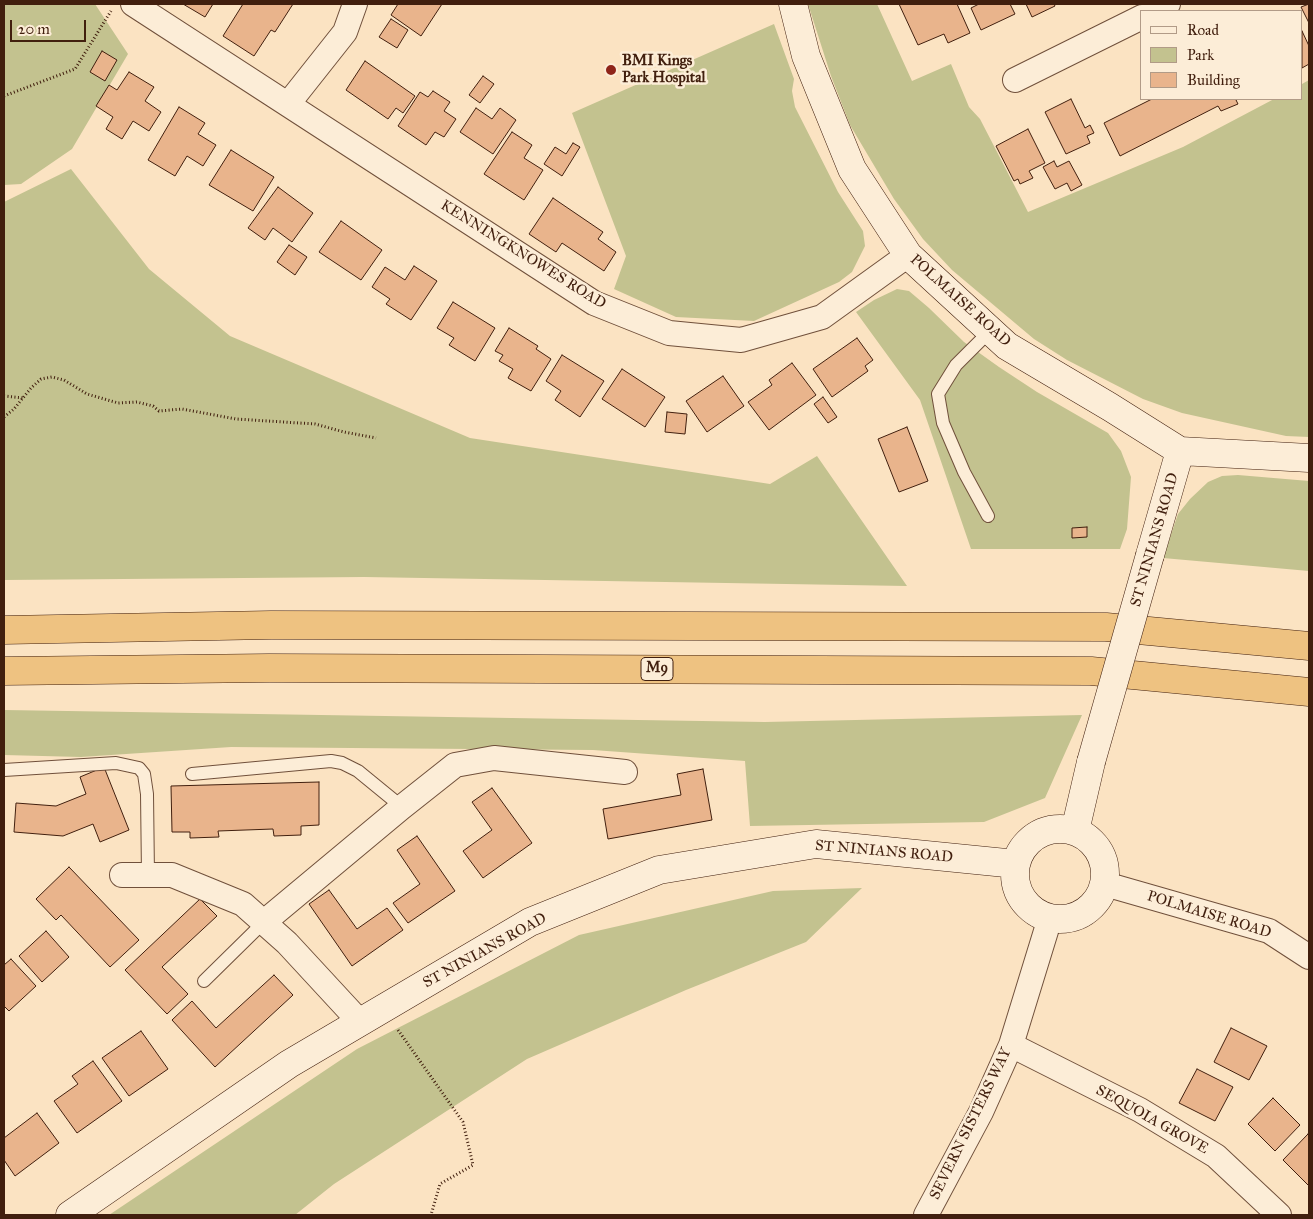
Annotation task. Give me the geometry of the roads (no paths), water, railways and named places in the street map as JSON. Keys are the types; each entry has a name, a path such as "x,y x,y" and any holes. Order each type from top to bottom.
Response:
{"highway":[{"path":"4,630 271,625 1106,627 1309,646"},
{"name":"M9","path":"4,671 269,668 1091,671 1309,692"}],"street":[{"name":"KENNINGKNOWES ROAD","path":"133,4 594,302 669,333 741,340 822,316 908,255"},
{"path":"288,104 345,32 355,4"},
{"name":"POLMAISE ROAD","path":"793,4 806,56 852,169 908,255 1007,346 1180,451 1300,458"},
{"path":"1155,10 1168,4"},
{"path":"1015,80 1140,18"},
{"name":"ST NINIANS ROAD","path":"1076,831 1092,762 1180,451"},
{"path":"264,922 402,806 455,765 494,758 625,772"},
{"path":"1060,828 1076,831 1087,837 1096,846 1103,858 1106,871 1105,884 1099,897 1090,908 1078,916 1065,919 1050,918 1037,913 1026,904 1018,892 1015,878 1016,864 1022,850 1032,838 1046,831 1060,828"},
{"name":"ST NINIANS ROAD","path":"70,1215 289,1064 530,922 659,870 816,844 1016,864"},
{"path":"122,875 172,876 243,904 287,943 360,1022"},
{"name":"POLMAISE ROAD","path":"1105,884 1269,930 1309,957"},
{"name":"SEVERN SISTERS WAY","path":"926,1215 981,1112 1011,1045 1050,918"},
{"name":"SEQUOIA GROVE","path":"1011,1045 1140,1110 1216,1156 1279,1215"}],"lane":[{"path":"988,516 964,472 942,423 938,394 956,365 990,330"},
{"path":"192,774 331,761 342,763 358,771 402,806"},
{"path":"4,770 116,763 139,768 144,774 147,794 148,875"},
{"path":"204,981 264,922"}],"place":[{"name":"BMI Kings Park Hospital","path":"611,70"}]}
